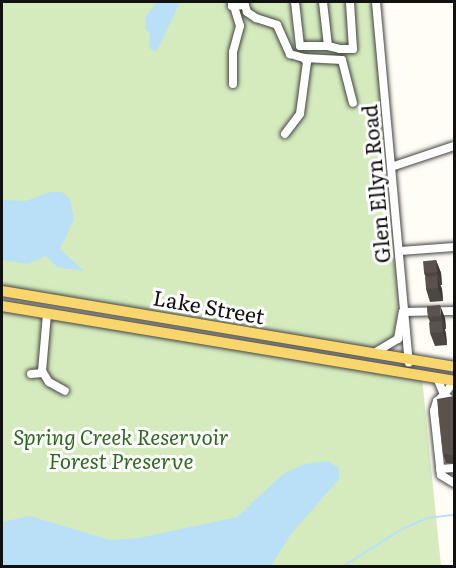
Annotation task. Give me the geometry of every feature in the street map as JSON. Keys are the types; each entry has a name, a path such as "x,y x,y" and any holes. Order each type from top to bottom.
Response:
{"main road":[{"name":"Lake Street","path":"2,291 367,355 454,367"},
{"path":"47,314 49,299"},
{"name":"Lake Street","path":"2,306 454,381"},
{"path":"405,374 409,362"}],"street":[{"path":"295,2 300,46 353,49 350,2"},
{"path":"323,2 328,46"},
{"name":"Glen Ellyn Road","path":"376,2 409,362"},
{"path":"233,84 233,52 240,26 233,4 245,5 247,12 255,18 277,24 290,54 304,58 342,60 353,103"},
{"path":"285,134 300,114 306,73 304,58"},
{"path":"391,167 454,146"},
{"path":"400,251 454,247"},
{"path":"367,355 385,350 398,339 403,312 454,311"},
{"path":"47,314 43,373 54,387 66,391"},
{"path":"31,374 43,373"},
{"path":"438,380 444,395 454,402"},
{"path":"454,381 434,405 441,475 454,483"},
{"path":"440,469 454,468"}],"green space":[{"path":"2,2 373,2 400,313 392,341 367,352 2,290"},
{"name":"Spring Creek Reservoir Forest Preserve","path":"2,307 422,377 441,566 2,566"}],"water":[{"path":"157,2 180,2 157,51 149,49 150,34 145,29 146,16"},
{"path":"50,192 62,192 70,199 74,220 60,249 84,271 57,267 46,256 28,264 2,260 2,200 25,201"},
{"path":"328,461 339,468 339,479 291,534 271,566 2,566 2,522 30,516 110,540 139,538 237,517 283,474 305,464"}],"building":[{"path":"436,260 437,272 424,273 423,261"},
{"path":"437,276 438,288 426,289 425,277"},
{"path":"440,305 441,316 428,317 427,306"},
{"path":"442,321 443,332 430,333 429,322"},
{"path":"454,396 454,455 443,454 437,399"}],"waterway":[{"path":"344,566 402,529 428,518 454,515"}]}
